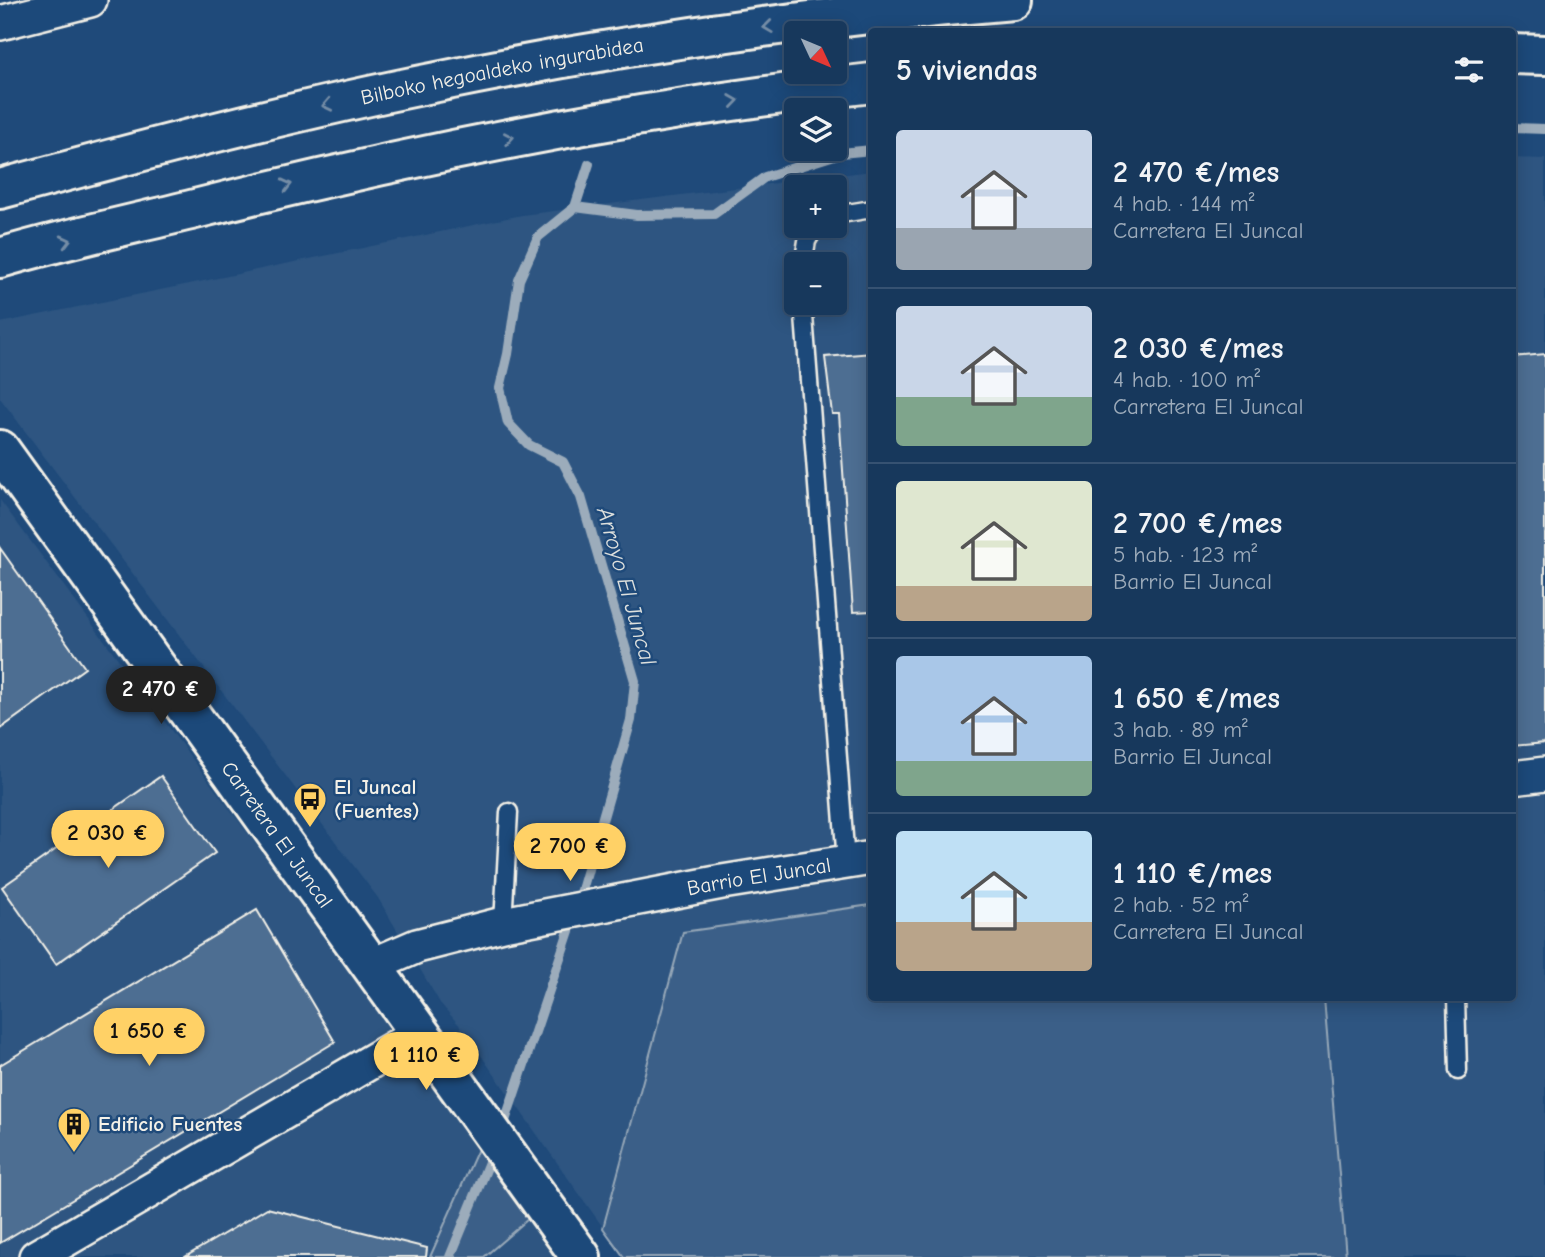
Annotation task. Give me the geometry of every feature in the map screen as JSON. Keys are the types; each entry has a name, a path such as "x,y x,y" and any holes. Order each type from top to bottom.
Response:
{"main road":[{"name":"Bilboko hegoaldeko ingurabidea","path":"0,189 185,140 395,90 583,54 829,19 1013,0"},
{"path":"1516,54 1545,55"},
{"path":"0,258 278,187 449,149 646,114 868,84"},
{"path":"0,167 185,140"},
{"name":"Carretera El Juncal","path":"0,450 165,683 373,965 576,1255"}],"street":[{"path":"0,23 88,0"},
{"path":"1516,778 1545,774"},
{"name":"Barrio El Juncal","path":"373,965 417,946 503,924 859,860"},
{"path":"36,1257 420,1033"}],"lane":[{"path":"847,213 868,210"},
{"path":"804,315 859,860"},
{"path":"503,924 509,812"},
{"path":"1456,1001 1458,1071"}],"shaded area":[{"path":"1516,158 1545,159 1545,1257 624,1257 460,1026 440,1003 378,898 0,398 0,323 522,215 784,182 784,238 847,238 847,175 839,175 868,171 868,1001 1516,1001"},
{"path":"0,500 359,983 554,1257 0,1257"},
{"path":"868,905 868,1001 1324,1001 1346,1257 624,1257 603,1228 683,932"},
{"path":"478,1149 528,1219 484,1257 430,1257"}],"building":[{"path":"868,353 868,611 853,612 839,414 832,414 825,357"},
{"path":"1545,354 1545,743 1516,746 1516,357"},
{"path":"0,548 85,668 0,729"},
{"path":"161,776 215,853 56,964 2,887"},
{"name":"Edificio Fuentes","path":"257,910 335,1042 0,1243 0,1065"},
{"path":"267,1208 427,1248 426,1257 185,1257"}],"waterway":[{"path":"1516,128 1545,129"},
{"path":"575,207 637,215 714,214 765,177 841,153 868,150"},
{"name":"Arroyo El Juncal","path":"578,904 631,720 635,681 581,497 563,462 529,445 508,423 500,388 519,280 538,237 575,207 589,164"},
{"name":"Arroyo El Juncal","path":"502,1130 573,919"},
{"name":"Arroyo El Juncal","path":"450,1257 494,1150"}],"place":[{"name":"El Juncal (Fuentes)","path":"310,829"},
{"name":"Edificio Fuentes","path":"74,1154"}]}
